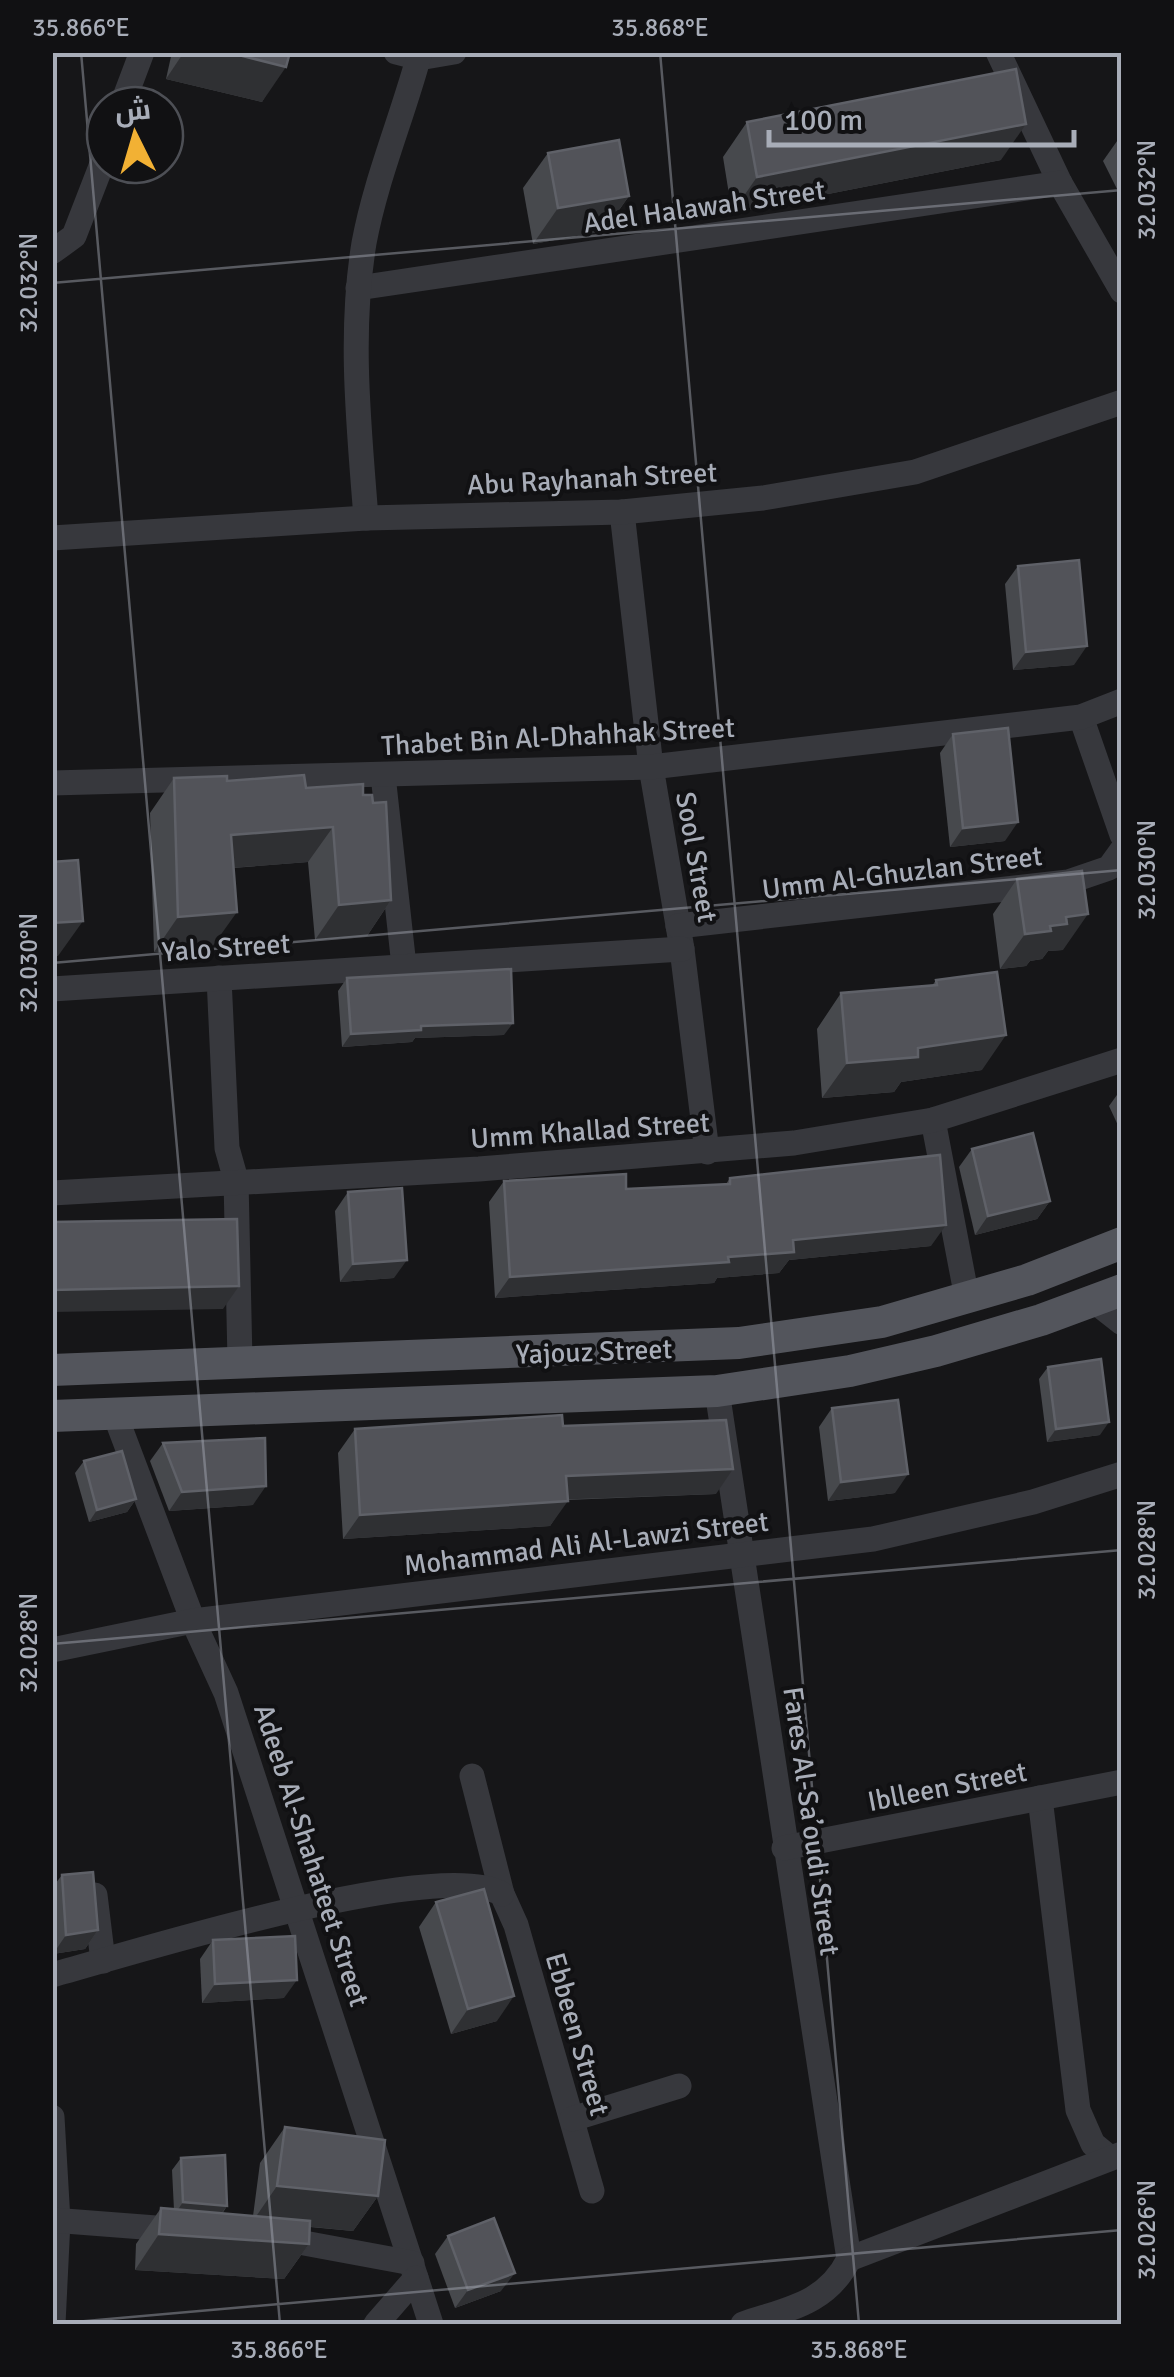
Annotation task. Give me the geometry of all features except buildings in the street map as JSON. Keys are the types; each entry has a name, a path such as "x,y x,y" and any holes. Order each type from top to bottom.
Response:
{"main road":[{"name":"Yajouz Street","path":"52,1370 674,1349 882,1322 967,1298 1122,1244"},
{"name":"Yajouz Street","path":"52,1416 717,1391 902,1359 1108,1296"}],"street":[{"path":"130,85 142,52"},
{"path":"366,518 356,348 358,288 412,54 454,52"},
{"path":"998,52 1060,183 1122,291"},
{"name":"Adel Halawah Street","path":"358,288 1060,183"},
{"path":"52,252 74,236 94,185"},
{"name":"Abu Rayhanah Street","path":"52,538 366,518 622,512 763,498 915,472 1122,402"},
{"name":"Sool Street","path":"622,512 651,767 680,938 708,1152"},
{"name":"Thabet Bin Al-Dhahhak Street","path":"52,783 651,767 1081,718 1122,701"},
{"path":"1081,718 1122,835"},
{"path":"383,776 404,966"},
{"name":"Umm Al-Ghuzlan Street","path":"680,938 1068,882 1109,868 1122,850"},
{"name":"Yalo Street","path":"52,989 404,966 680,938"},
{"path":"219,978 227,1148 236,1180 240,1361"},
{"name":"Umm Khallad Street","path":"52,1192 708,1152 933,1120 1122,1060"},
{"path":"933,1120 967,1298"},
{"path":"1108,1296 1122,1323"},
{"name":"Fares Al-Sa’oudi Street","path":"717,1391 849,2259"},
{"name":"Adeeb Al-Shahateet Street","path":"114,1412 193,1621 226,1693 299,1907 431,2324"},
{"name":"Mohammad Ali Al-Lawzi Street","path":"52,1650 193,1621 873,1539 1033,1502 1122,1474"},
{"name":"Ebbeen Street","path":"472,1776 502,1894 516,1926 592,2191"},
{"name":"Iblleen Street","path":"784,1848 1122,1782"},
{"path":"1040,1798 1078,2110 1093,2144 1116,2156"},
{"path":"52,1975 299,1907 474,1884 502,1894"},
{"path":"95,1894 103,1961"},
{"path":"572,2120 679,2086"},
{"path":"52,2117 53,2324"},
{"path":"743,2324 826,2293 837,2283 849,2259 1116,2156"},
{"path":"55,2220 206,2232"},
{"path":"243,2235 317,2243 414,2270 376,2324"}]}
